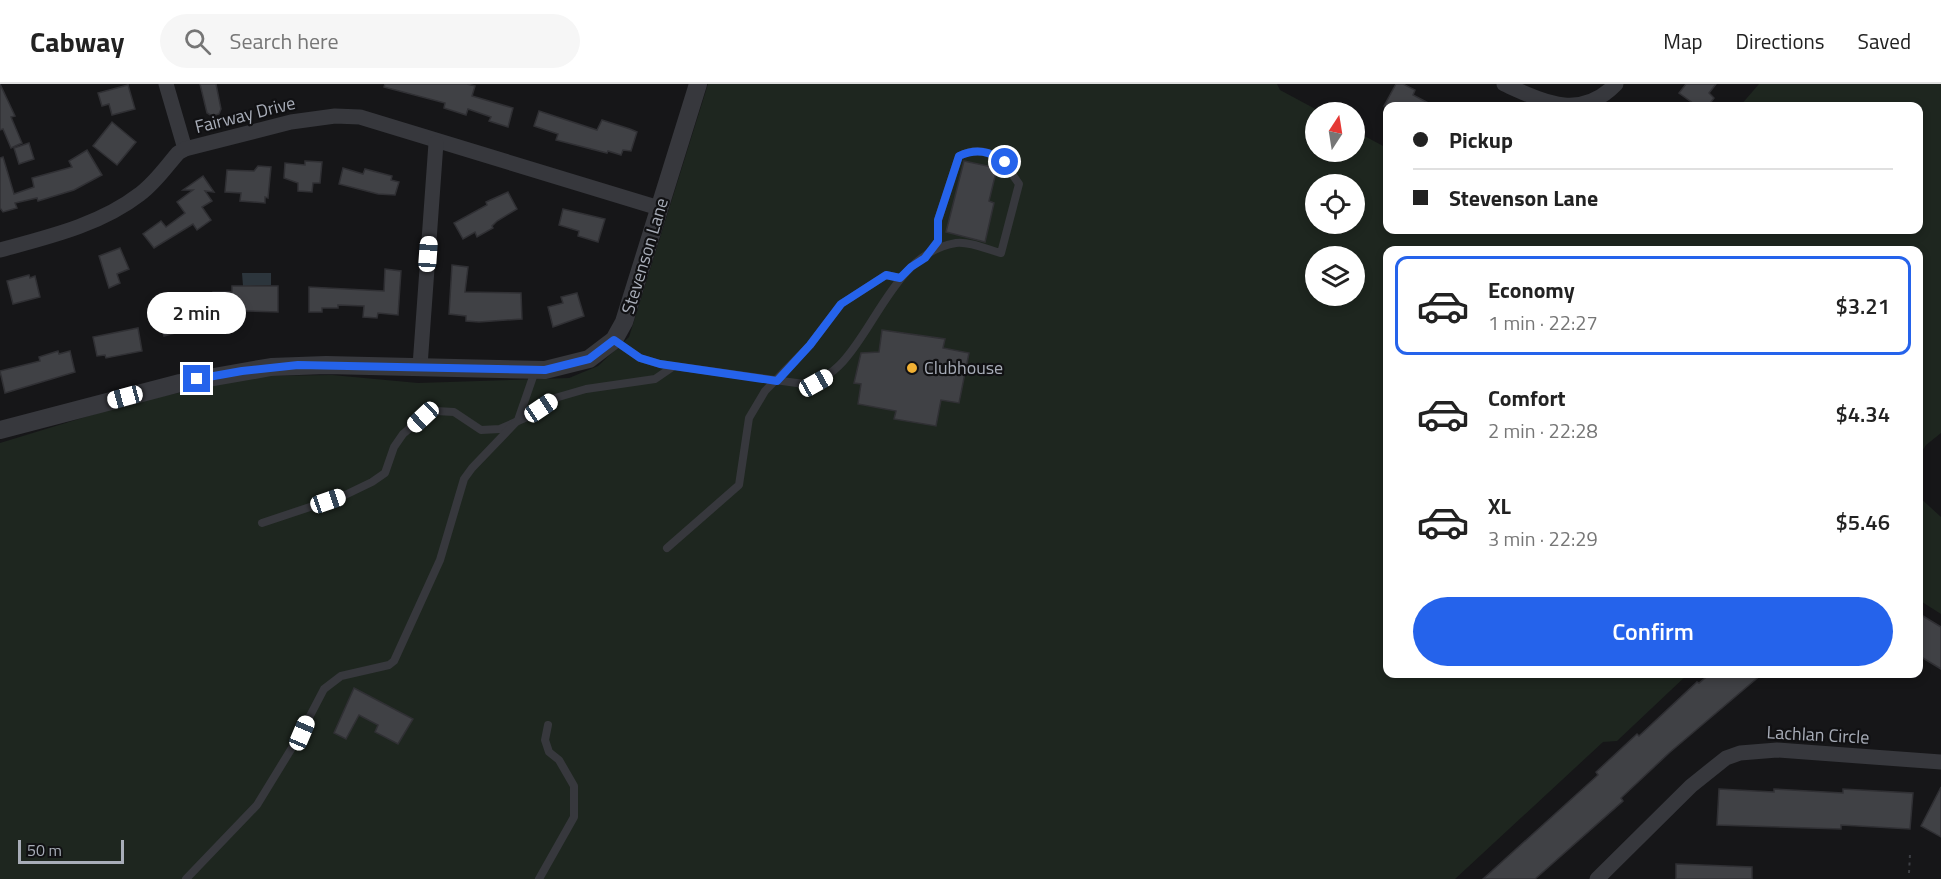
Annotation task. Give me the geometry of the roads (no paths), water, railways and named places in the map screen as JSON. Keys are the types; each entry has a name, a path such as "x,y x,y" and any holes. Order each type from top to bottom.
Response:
{"street":[{"path":"166,84 185,149"},
{"name":"Stevenson Lane","path":"0,430 180,383 242,371 326,365 536,369 567,366 589,359 614,340 633,298 698,84"},
{"path":"1504,84 1547,102"},
{"path":"1590,102 1616,84"},
{"name":"Fairway Drive","path":"0,250 83,225 126,204 142,193 178,153 185,149 245,132 335,116 360,117 436,143 659,208"},
{"path":"420,366 436,143"},
{"name":"Lachlan Circle","path":"1599,878 1691,786 1726,758 1740,753 1777,750 1941,762"}],"lane":[{"path":"614,340 640,358 674,366 777,381 816,383 829,375 845,359 900,278 932,251 938,241 938,220 959,156 967,152 992,153 1005,162 1019,184 1001,252 958,242 932,251"},
{"path":"667,548 739,485 749,418 765,391 810,345 841,304 886,275 900,278"},
{"path":"262,523 343,496 372,482 385,473 394,447 403,434 429,414 447,410 474,427 489,430 500,429 555,398 586,389 655,379 674,366"},
{"path":"186,879 256,805 302,733 324,689 341,676 389,665 394,661 440,560 464,479 518,420 536,369"},
{"path":"539,879 574,818 574,786 559,760 549,752 545,740 548,725"}],"place":[{"name":"Clubhouse","path":"912,368"}]}
